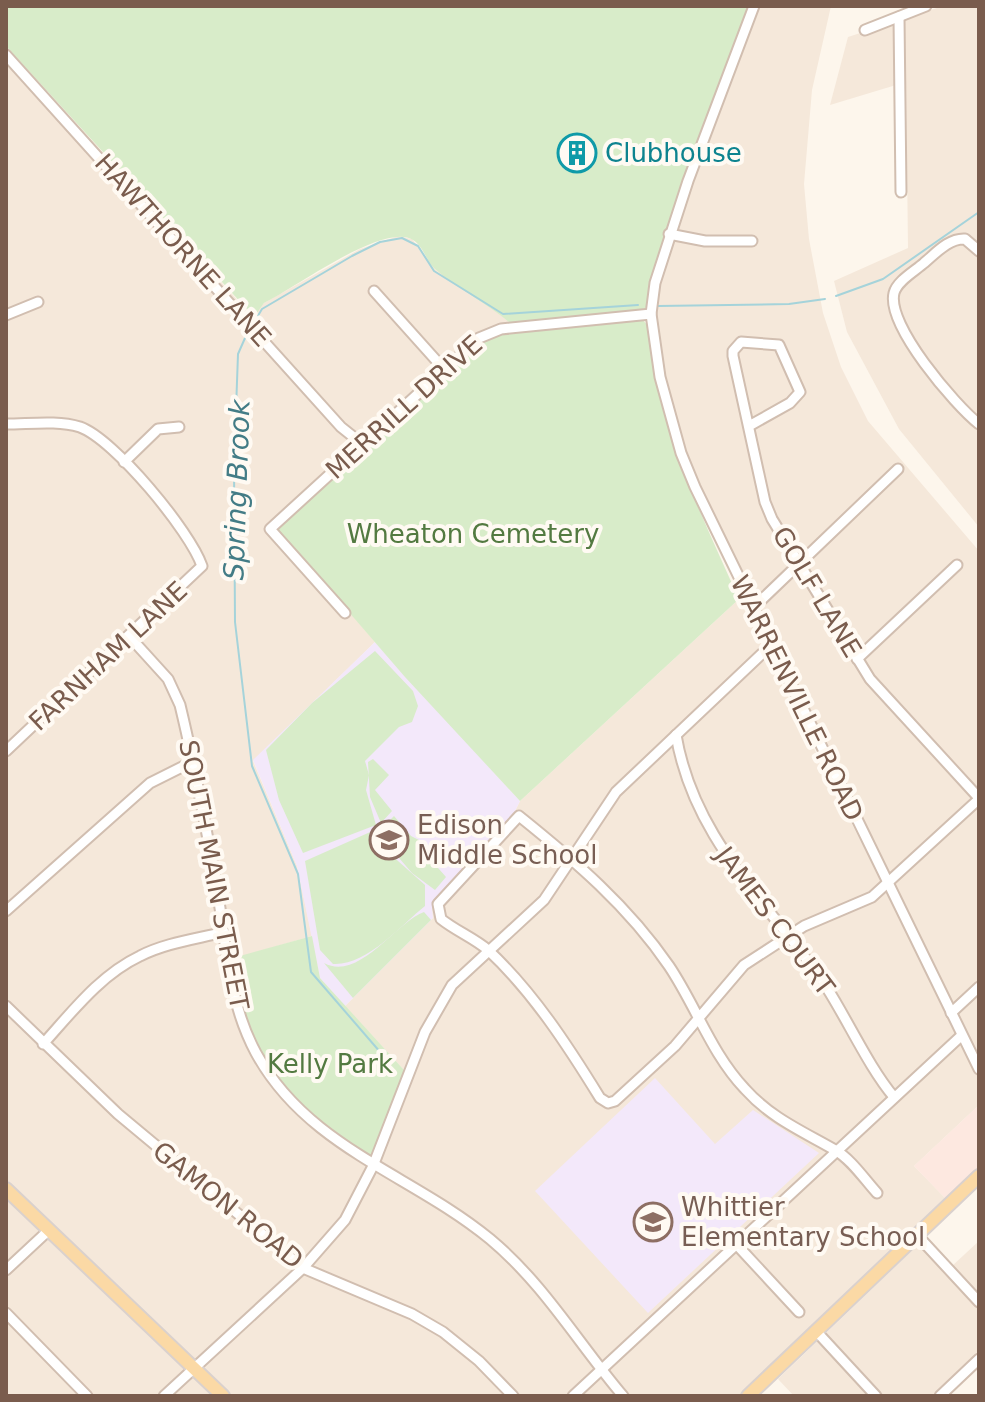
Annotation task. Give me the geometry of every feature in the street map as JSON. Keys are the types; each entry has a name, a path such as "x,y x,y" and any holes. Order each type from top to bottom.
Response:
{"main road":[{"path":"748,1396 979,1176"},
{"path":"6,1189 223,1396"}],"street":[{"name":"WARRENVILLE ROAD","path":"754,6 669,234 655,283 651,314 660,377 681,453 770,646 979,1069"},
{"path":"865,30 926,6"},
{"path":"899,17 901,192"},
{"name":"HAWTHORNE LANE","path":"6,55 341,427 361,443"},
{"path":"669,234 705,241 752,241"},
{"path":"979,251 962,239 950,242 897,286 893,294 901,322 919,355 946,392 979,424"},
{"path":"374,291 443,368"},
{"path":"6,315 38,302"},
{"name":"MERRILL DRIVE","path":"345,613 270,529 479,338 501,329 651,314"},
{"name":"GOLF LANE","path":"749,426 795,400 799,387 779,345 741,342 735,347 733,356 765,502 798,563 870,679 979,798"},
{"path":"6,424 64,423 80,427 95,435 124,462 158,429 179,427"},
{"name":"FARNHAM LANE","path":"6,751 202,566 172,516 124,462"},
{"path":"753,608 898,469"},
{"path":"857,659 957,565"},
{"name":"SOUTH MAIN STREET","path":"129,636 173,688 192,762 235,1002 263,1065 305,1116 373,1166 432,1197 497,1245 549,1298 623,1396"},
{"path":"164,1396 303,1268 345,1220 373,1166 409,1067 444,996 462,974 535,910 573,859 616,792 770,646"},
{"name":"JAMES COURT","path":"676,735 689,789 706,827 789,935 894,1097"},
{"path":"6,911 150,783 192,762"},
{"path":"877,1193 837,1151 790,1128 759,1102 719,1058 699,1019 675,975 641,928 573,859 519,816 438,904 441,919 489,952 554,1027 600,1098 608,1103 615,1101 662,1059 699,1019 744,965 789,935 859,904 888,884 979,798"},
{"path":"43,1044 122,965 156,949 224,932"},
{"path":"951,1013 979,987"},
{"name":"GAMON ROAD","path":"6,1006 148,1141 303,1268 435,1327 479,1361 513,1396"},
{"path":"573,1396 961,1036"},
{"path":"6,1270 49,1230"},
{"path":"917,1235 979,1302"},
{"path":"736,1244 799,1312"},
{"path":"6,1313 87,1396"},
{"path":"816,1331 876,1396"},
{"path":"940,1396 979,1359"}],"shaded area":[{"path":"757,6 831,6 812,90 804,184 809,239 823,313 841,367 868,421 979,551 979,795 890,879 698,486 666,387 655,318 664,261"},
{"path":"943,6 979,6 979,527 899,429 847,332 834,281 908,248 906,82 830,105 848,37"},
{"path":"6,46 253,317 264,303 360,249 398,236 412,239 436,270 487,303 510,323 278,529 375,642 253,761 297,866 312,936 229,960 388,1113 404,1070 345,1006 433,918 431,908 511,819 520,801 739,599 979,1077 979,1105 914,1166 947,1200 740,1396 231,1396 6,1179"},
{"name":"Edison Middle School","path":"375,642 520,801 511,819 432,908 433,918 345,1006 320,978 297,866 253,760"},
{"path":"979,805 979,1058 894,885"},
{"name":"Whittier Elementary School","path":"655,1078 715,1144 753,1110 819,1153 648,1313 535,1191"},
{"path":"979,1105 979,1170 947,1200 914,1166"},
{"path":"6,1197 214,1396 6,1396"},
{"path":"979,1241 979,1297 951,1267"},
{"path":"920,1243 979,1306 979,1364 949,1393 952,1396 794,1396 778,1379"}],"green space":[{"path":"6,6 749,6 665,234 647,307 639,311 510,323 435,269 413,240 400,237 382,240 339,259 264,303 254,317 6,46"},
{"name":"Wheaton Cemetery","path":"642,319 649,327 653,363 670,432 709,533 739,599 520,801 405,677 277,529 304,500 482,339 495,334"},
{"path":"375,651 413,691 418,706 412,722 399,727 365,761 369,775 366,790 376,825 303,853 279,800 266,750 312,703"},
{"path":"373,759 389,775 375,790 392,811 381,823 370,797 368,762"},
{"path":"394,816 411,836 423,842 431,860 446,877 435,890 412,873 387,844 389,841 381,829"},
{"path":"377,829 389,853 425,885 425,906 371,952 346,963 333,964 320,950 305,861"},
{"path":"424,912 431,920 353,998 324,963 337,967 364,958"},
{"name":"Kelly Park","path":"312,936 320,978 404,1070 372,1162 316,1119 284,1086 258,1047 237,992 229,959"}],"waterway":[{"name":"Spring Brook","path":"836,296 883,279 979,212"},
{"name":"Spring Brook","path":"253,324 262,309 352,256 380,242 402,238 418,246 434,271 503,314 638,305"},
{"name":"Spring Brook","path":"658,306 789,304 825,299"},
{"name":"Spring Brook","path":"249,329 238,354 234,465 235,622 252,766 298,874 311,972 387,1060"}],"place":[{"name":"Clubhouse","path":"577,153"},
{"name":"Edison Middle School","path":"389,840"},
{"name":"Whittier Elementary School","path":"653,1222"}]}
